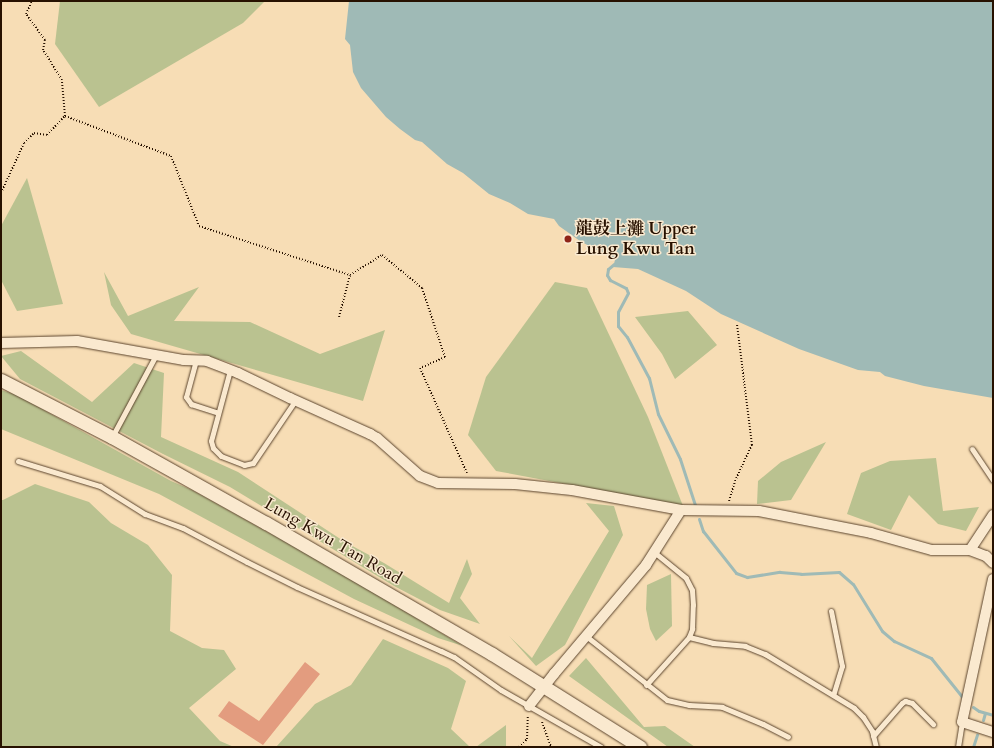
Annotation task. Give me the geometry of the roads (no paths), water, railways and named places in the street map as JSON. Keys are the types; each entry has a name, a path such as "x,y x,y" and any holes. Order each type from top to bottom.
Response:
{"street":[{"path":"1,343 77,341 156,355 207,361 370,434 377,438 420,476 433,482 515,484 572,490 681,510 759,510 871,533 932,550 970,550 986,556 993,563"},
{"name":"Lung Kwu Tan Road","path":"1,380 112,437 273,527 544,685 640,747"},
{"path":"529,706 544,685 646,565 681,510"},
{"path":"970,550 993,515"},
{"path":"993,578 962,722 993,732"}],"lane":[{"path":"112,437 156,355"},
{"path":"196,360 186,397 191,404 218,413"},
{"path":"230,370 211,440 213,448 221,456 244,465 248,465 256,461 295,401"},
{"path":"972,449 993,480"},
{"path":"18,461 100,486 146,514 183,528 291,584 454,657 501,690 601,747"},
{"path":"646,685 689,637 692,629 692,590 686,578 654,552"},
{"path":"831,611 842,666 833,695"},
{"path":"586,636 646,685 667,700 689,705 722,707 763,724 788,737"},
{"path":"689,637 713,643 745,646 765,654 854,708 863,717 872,731 876,747"},
{"path":"873,736 902,702 905,701 912,703 933,724"},
{"path":"958,747 962,722"}],"water":[{"path":"349,1 993,1 993,398 924,386 885,376 880,372 858,370 799,349 721,314 686,291 638,269 613,267 615,260 580,241 559,226 554,219 528,214 510,203 489,194 463,173 447,164 422,142 415,140 400,129 386,117 361,88 353,72 350,45 345,39"}],"waterway":[{"path":"614,264 608,269 607,275 610,280 626,288 628,293 618,312 618,326 627,337 649,378 658,414 680,459 696,508"},
{"path":"699,519 703,531 736,573 747,577 780,572 801,574 839,572 853,584 882,631 894,641 931,658 963,698"},
{"path":"973,707 979,711 993,715"},
{"path":"983,720 985,713"},
{"path":"973,747 977,735"}],"place":[{"name":"龍鼓上灘 Upper Lung Kwu Tan","path":"568,239"}]}
